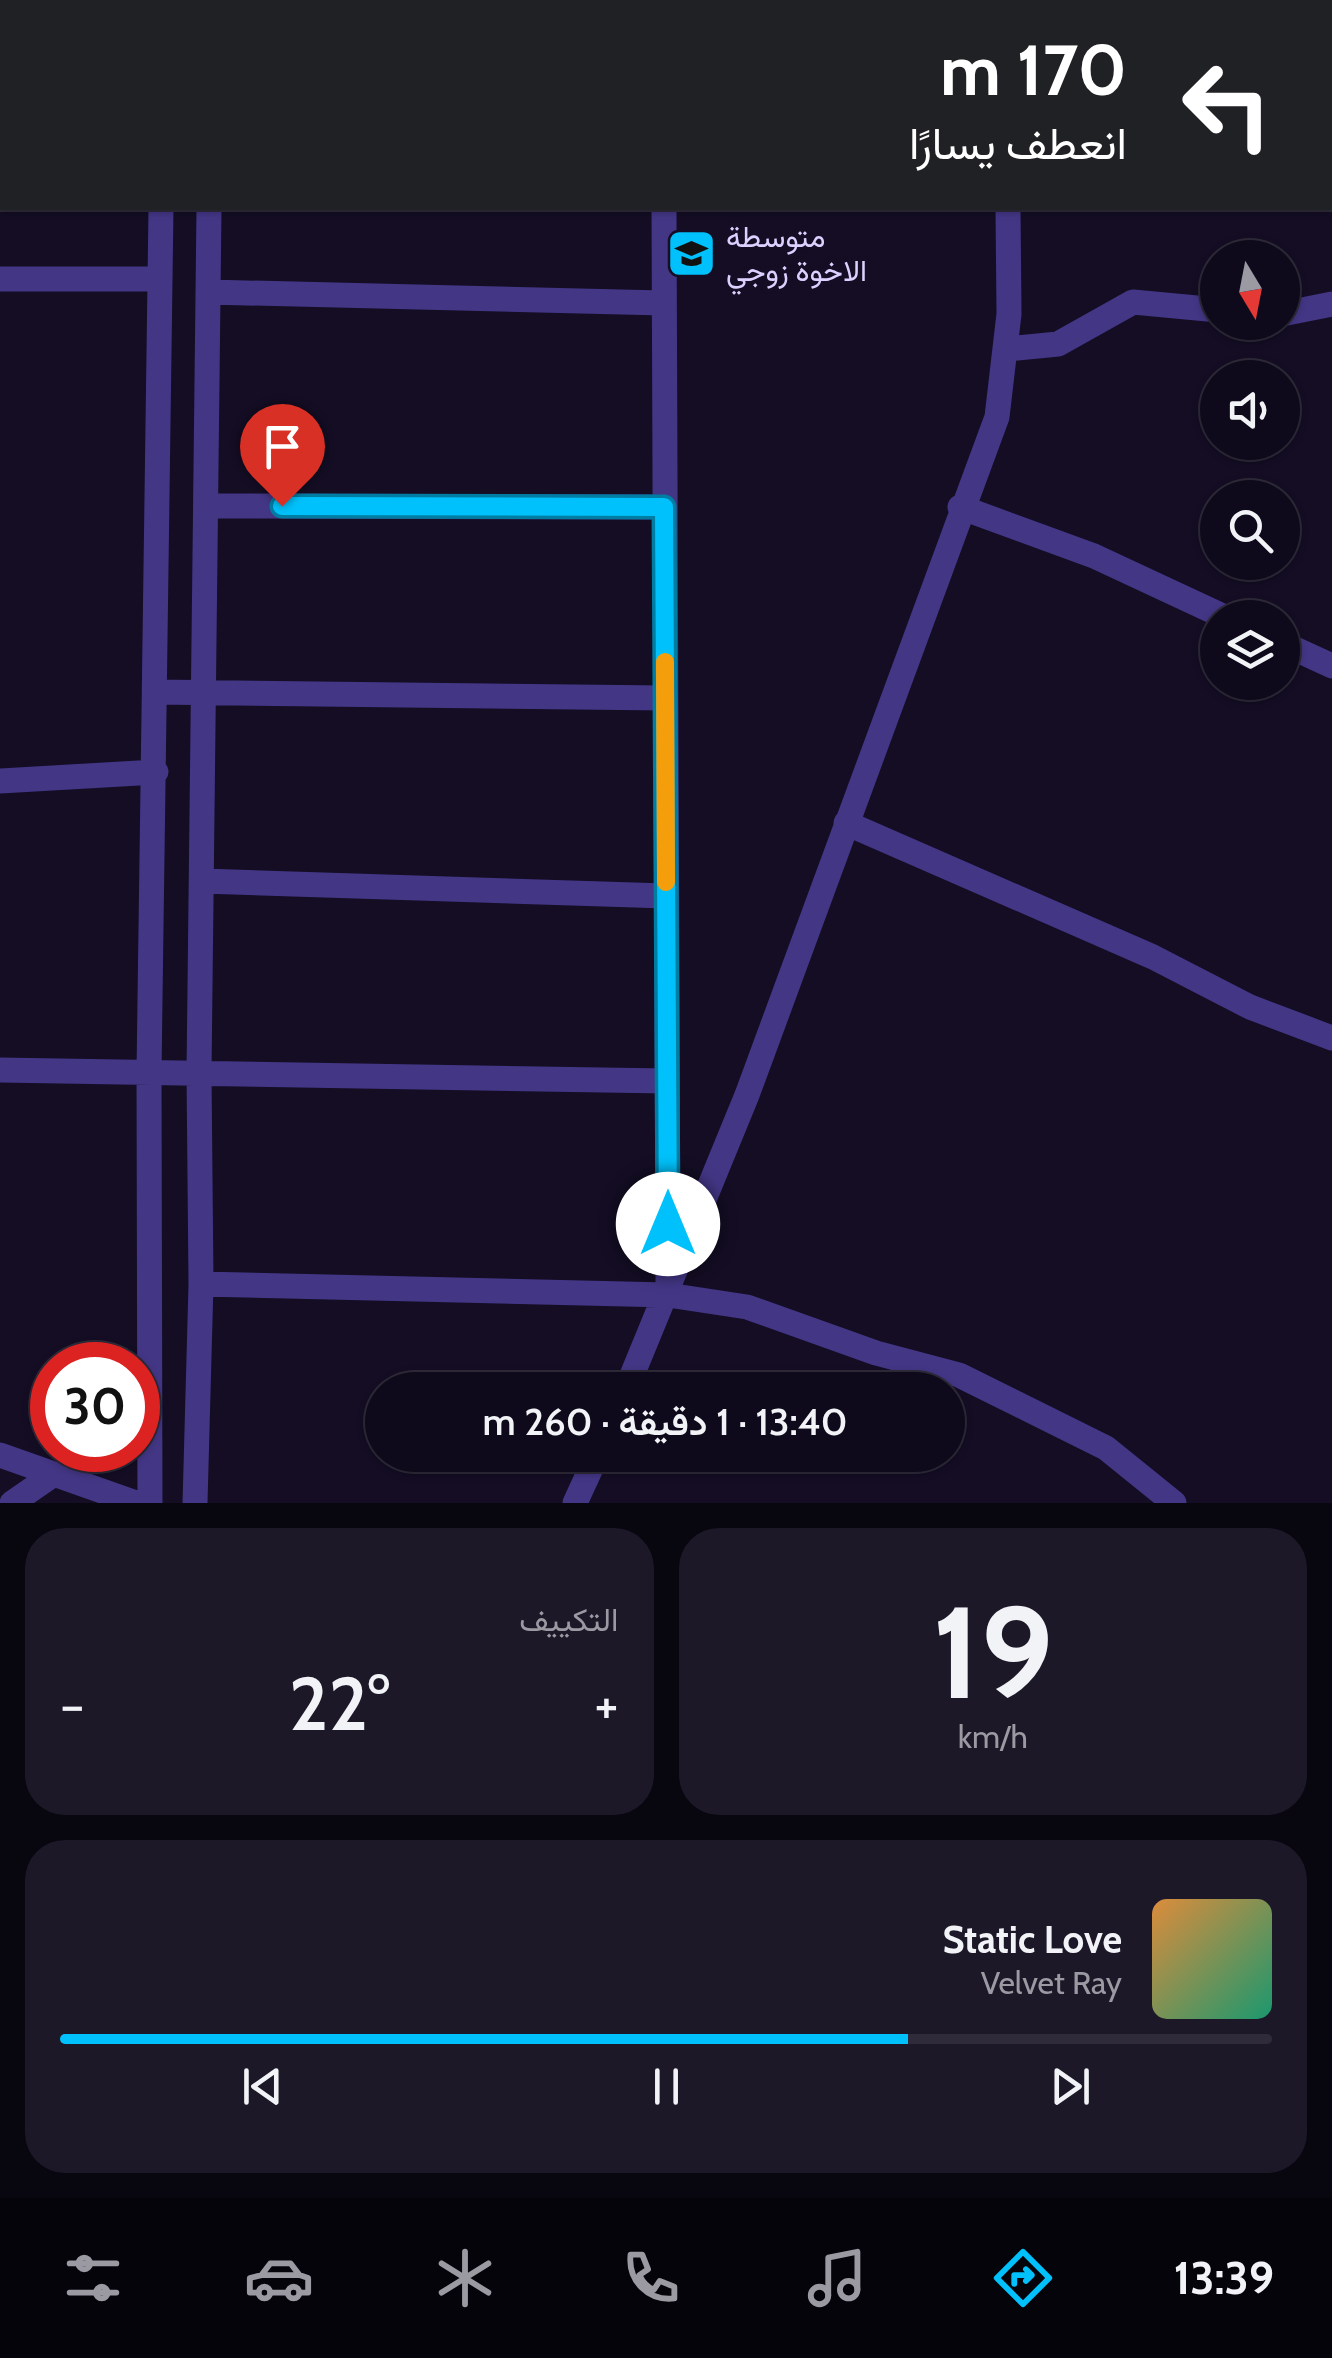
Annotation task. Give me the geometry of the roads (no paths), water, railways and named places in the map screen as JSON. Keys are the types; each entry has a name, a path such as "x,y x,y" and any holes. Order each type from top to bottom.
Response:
{"street":[{"path":"150,1503 149,1072 161,210"},
{"path":"195,1503 202,1284 199,1074 208,210"},
{"path":"664,210 668,1295"},
{"path":"634,1372 747,1095 960,507 997,417 1007,349 1008,210"},
{"path":"0,279 160,280"},
{"path":"208,292 663,303"},
{"path":"1007,349 1058,344 1133,302 1200,308"},
{"path":"1300,310 1332,304"},
{"path":"206,506 664,507"},
{"path":"960,507 1094,556 1200,605"},
{"path":"1300,651 1332,666"},
{"path":"155,692 665,698"},
{"path":"0,781 156,772"},
{"path":"846,823 1153,957 1250,1007 1332,1038"},
{"path":"202,881 666,896"},
{"path":"0,1070 667,1081"},
{"path":"202,1284 668,1295 748,1307 876,1353 959,1375 1106,1448 1174,1503"},
{"path":"0,1455 136,1503"},
{"path":"575,1503 589,1472"},
{"path":"12,1503 54,1474"}],"place":[{"name":"متوسطة الاخوة زوجي","path":"691,254"}]}
